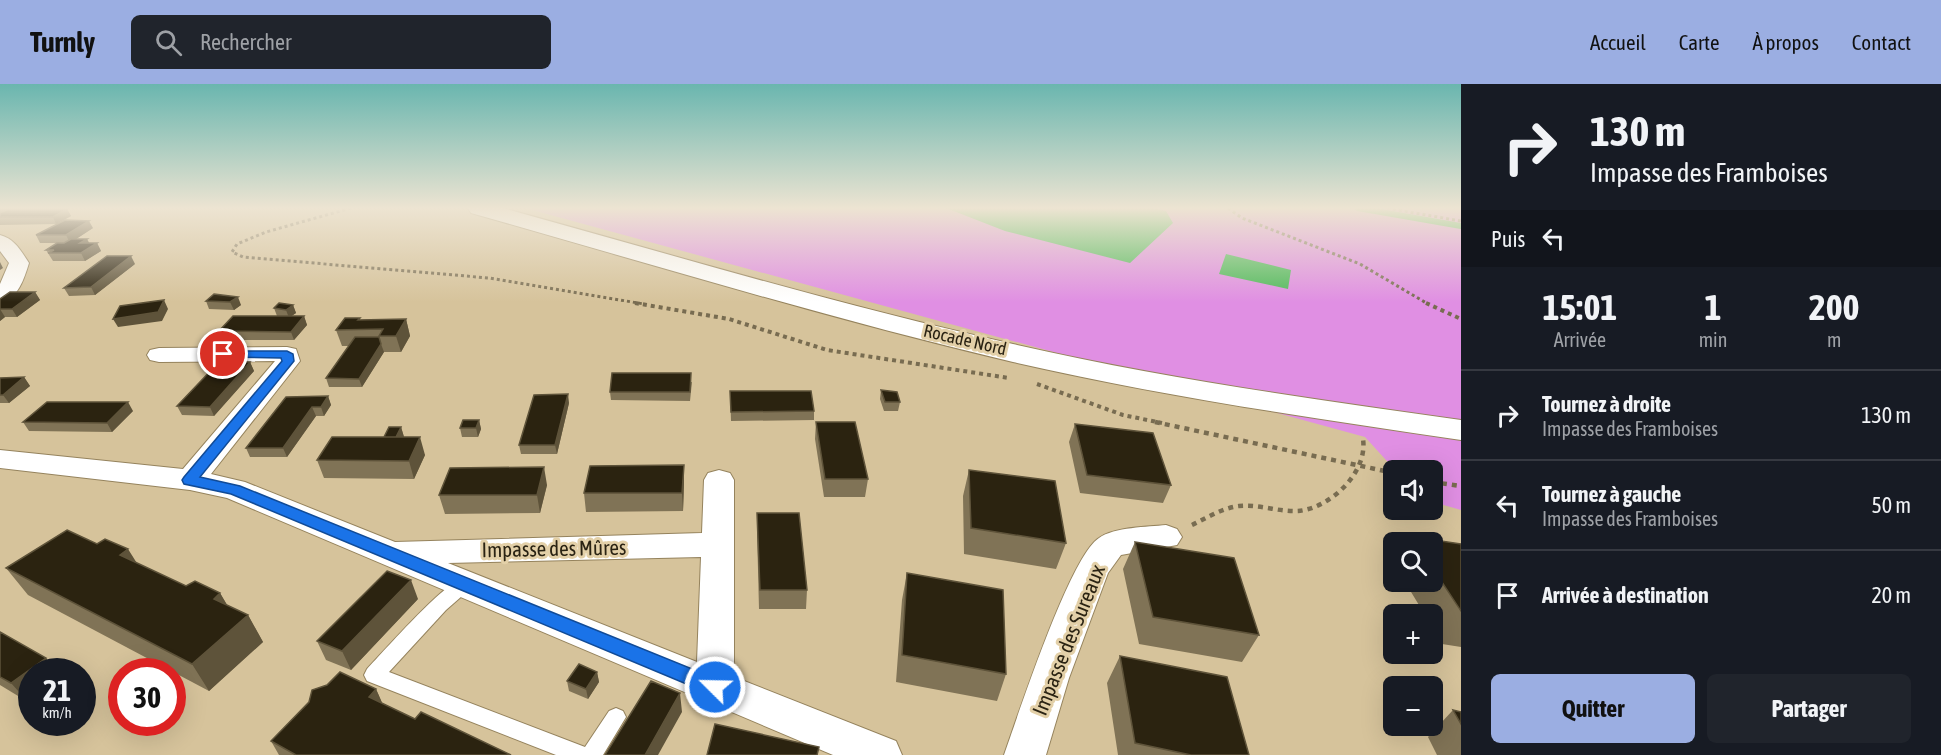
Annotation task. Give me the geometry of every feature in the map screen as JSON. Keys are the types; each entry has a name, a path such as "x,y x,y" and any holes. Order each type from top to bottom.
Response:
{"main road":[{"name":"Rocade Nord","path":"592,239 953,339 1142,379 1352,415 1461,430"}],"street":[{"path":"0,241 10,249 19,263 12,285 0,297"},
{"path":"159,355 287,354 288,361 190,480"},
{"path":"0,459 190,480 234,489 881,755"},
{"path":"715,687 719,480"},
{"name":"Impasse des Sureaux","path":"1025,755 1050,678 1093,568 1110,546 1132,540 1166,537"},
{"name":"Impasse des Mûres","path":"390,553 718,545"}],"lane":[{"path":"464,584 440,605 374,675 581,755"},
{"path":"591,755 616,717"}],"path":[{"path":"248,239 237,244 232,252 243,257 489,278 729,320 827,350 1016,379"},
{"path":"1297,239 1360,264 1434,308 1461,319"},
{"path":"1028,381 1124,415 1383,470"},
{"path":"1166,537 1237,506 1302,510 1338,492 1363,465 1365,444 1352,415"},
{"path":"1443,484 1461,486"}],"shaded area":[{"path":"640,239 1461,239 1461,510 1443,505 1443,460 1386,460 1365,437"},
{"path":"1037,239 1155,239 1130,263"},
{"path":"1226,254 1291,270 1288,289 1219,274"}],"building":[{"path":"70,239 86,239 80,243 97,243 81,253 48,253 54,250 46,250 57,243 64,243"},
{"path":"107,256 131,256 91,287 64,288"},
{"path":"10,292 35,292 12,309 0,309 0,299"},
{"path":"214,294 238,297 230,302 206,301"},
{"path":"164,300 158,312 113,319 120,306"},
{"path":"279,303 293,305 286,310 274,308"},
{"path":"233,316 304,316 291,332 219,331"},
{"path":"345,318 406,319 396,336 379,336 383,329 336,330"},
{"path":"355,337 379,337 381,344 359,379 326,378"},
{"path":"219,362 250,362 210,407 177,406"},
{"path":"612,373 691,373 690,392 610,392"},
{"path":"24,377 3,395 0,395 0,378"},
{"path":"881,390 897,392 900,402 885,402"},
{"path":"730,391 811,391 814,411 731,412"},
{"path":"568,394 555,445 519,445 534,395"},
{"path":"328,396 321,407 312,407 283,448 246,448 286,397"},
{"path":"47,402 128,402 107,423 23,422"},
{"path":"463,420 479,420 476,428 460,428"},
{"path":"816,422 855,422 868,479 825,479"},
{"path":"1075,424 1153,433 1171,485 1087,475"},
{"path":"389,427 401,427 396,437 384,437"},
{"path":"332,437 420,437 409,461 317,460"},
{"path":"684,465 682,493 584,493 590,466"},
{"path":"544,467 537,495 439,495 450,468"},
{"path":"969,470 1055,481 1066,543 971,528"},
{"path":"757,513 799,513 807,590 760,590"},
{"path":"67,530 97,544 105,539 128,549 120,555 186,586 195,581 220,593 214,599 248,615 192,664 186,661 186,658 180,658 6,568"},
{"path":"1443,541 1461,544 1461,611 1443,584"},
{"path":"1135,542 1234,558 1259,635 1153,617"},
{"path":"387,571 411,580 342,651 317,641"},
{"path":"907,573 1003,590 1006,674 902,655"},
{"path":"0,632 46,658 18,658 18,678 11,683 0,677"},
{"path":"1120,656 1227,677 1249,755 1191,755 1135,743"},
{"path":"579,664 597,672 586,689 567,681"},
{"path":"340,672 376,689 369,697 415,719 421,712 511,755 296,755 271,741 309,702 312,690 327,685"},
{"path":"651,681 680,693 645,755 605,755"},
{"path":"1453,710 1461,712 1461,724"},
{"path":"715,724 819,747 817,755 707,755"}],"route":[{"path":"223,354 287,354 288,361 190,480 234,489 715,687"}]}
